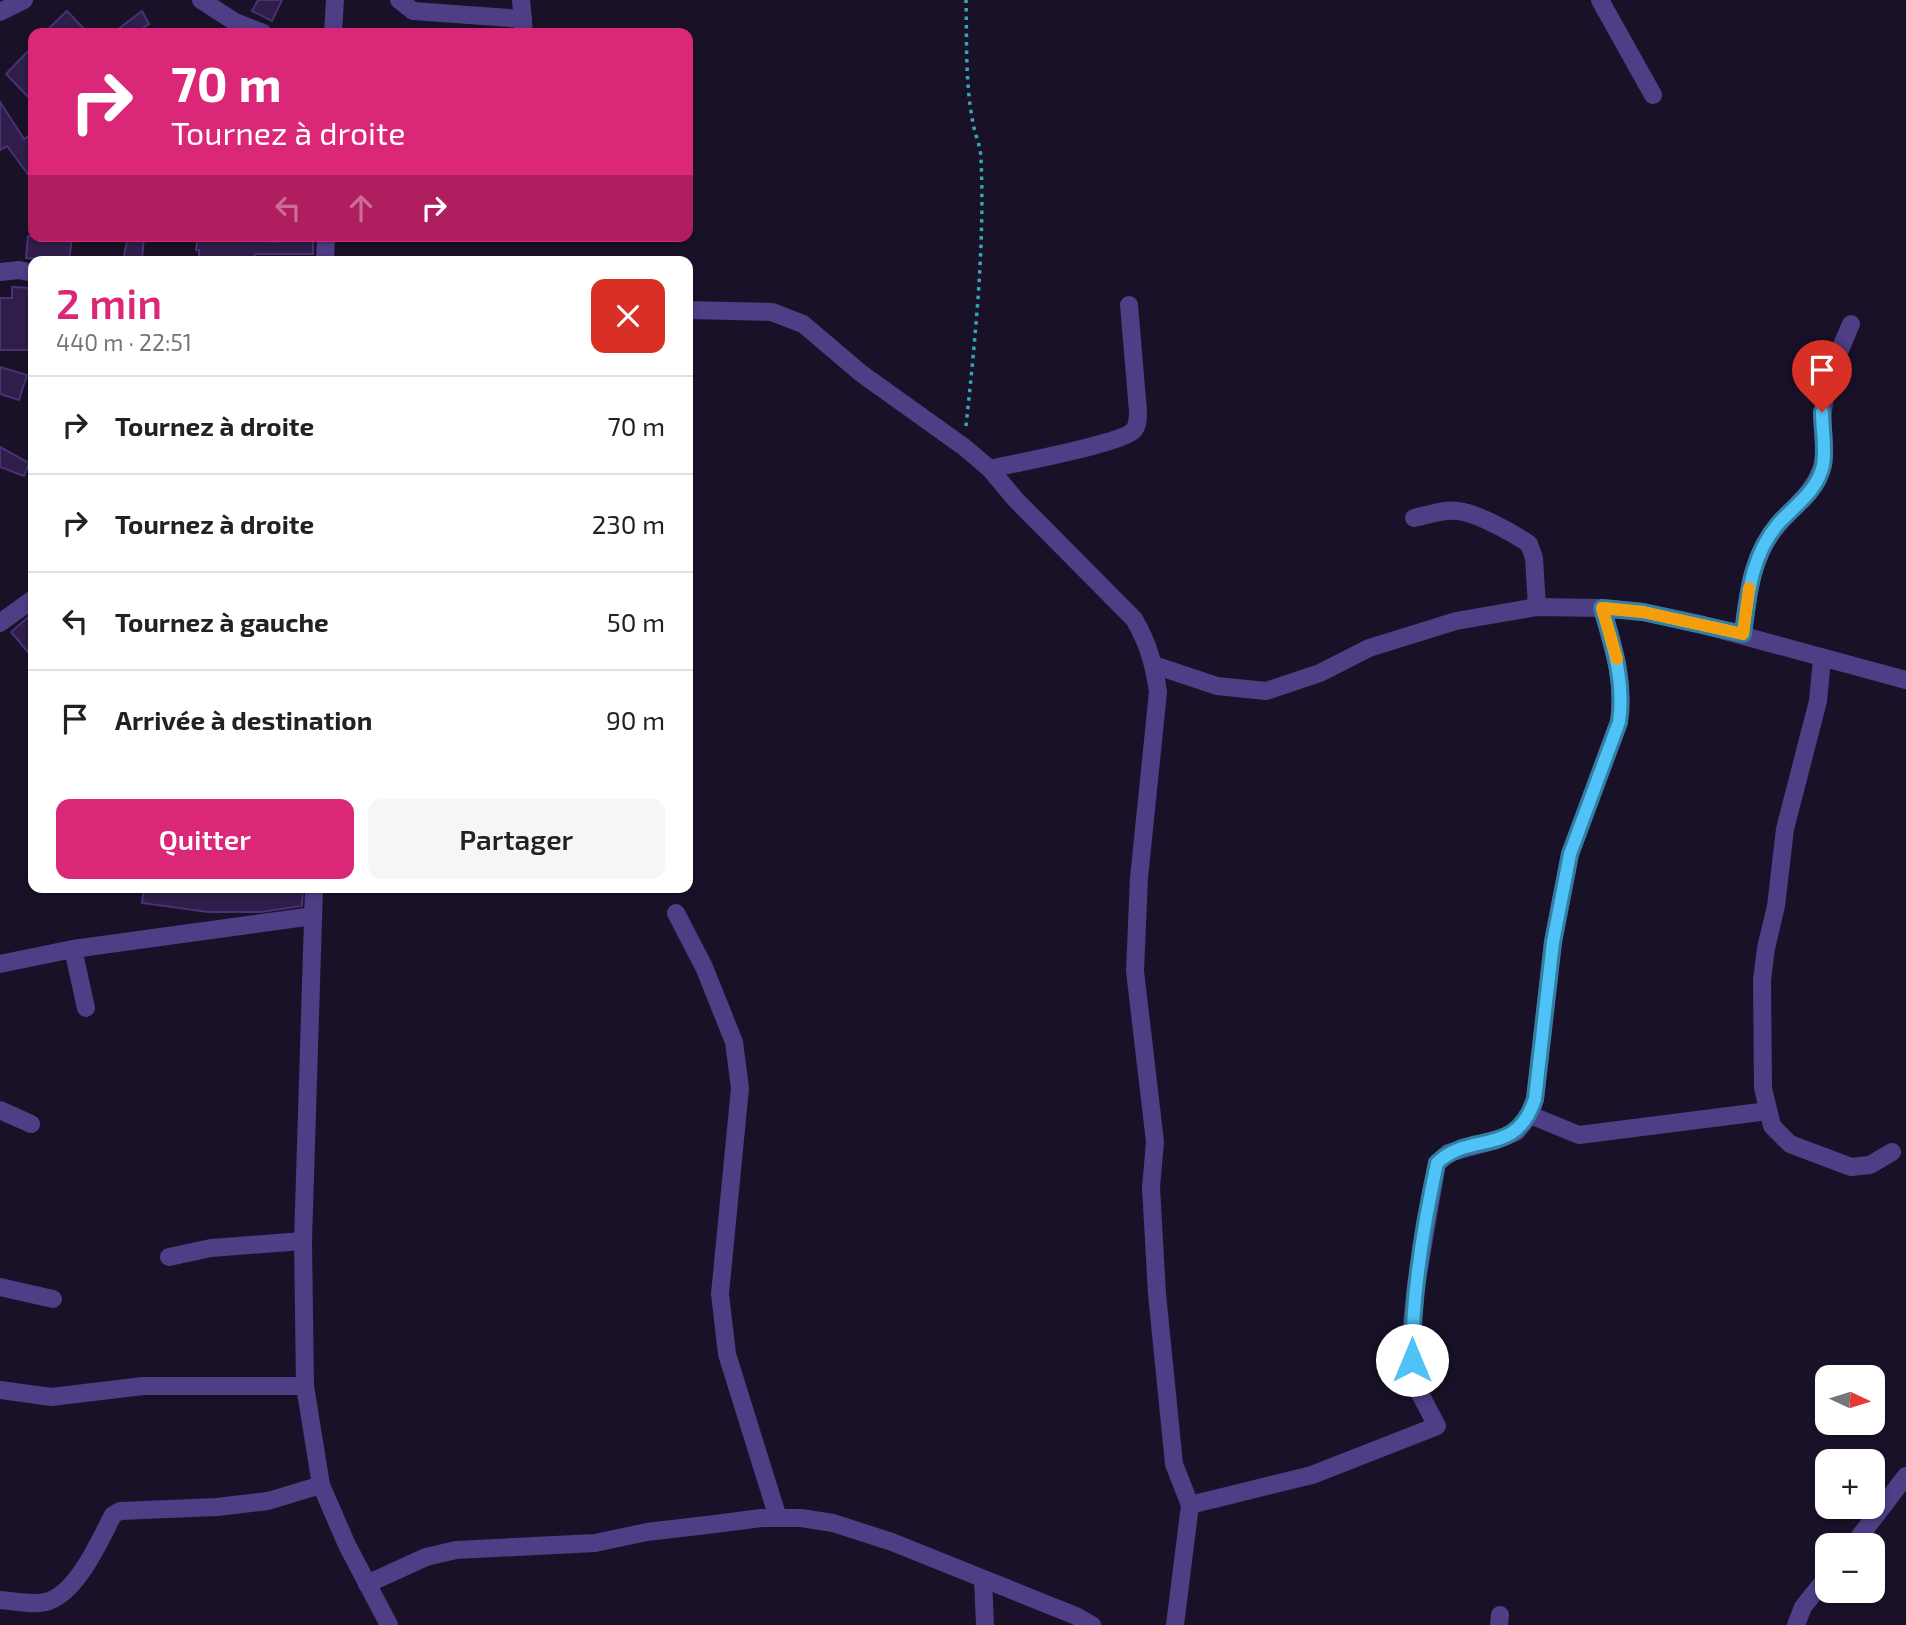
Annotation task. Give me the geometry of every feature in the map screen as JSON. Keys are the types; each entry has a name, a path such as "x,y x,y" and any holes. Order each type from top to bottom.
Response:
{"street":[{"path":"0,12 24,0"},
{"path":"201,0 235,22 250,28"},
{"path":"332,28 335,0"},
{"path":"399,0 413,11 523,26 522,0"},
{"path":"1600,0 1653,94"},
{"path":"0,272 28,272"},
{"path":"990,469 1099,444 1127,436 1133,431 1137,425 1138,411 1129,305"},
{"path":"693,310 772,312 803,324 873,382 964,447 990,469 1016,500 1134,619 1147,642 1158,692 1139,878 1135,971 1156,1142 1151,1187 1157,1293 1172,1451 1174,1464 1190,1505 1175,1625"},
{"path":"1743,634 1750,583 1757,558 1778,524 1814,487 1823,466 1824,399 1832,366 1851,324"},
{"path":"1413,518 1458,511 1476,516 1529,544 1534,558 1537,607"},
{"path":"0,622 28,602"},
{"path":"1154,665 1217,687 1266,691 1320,673 1369,648 1456,621 1537,607 1602,608 1643,612 1743,634 1822,659 1906,680"},
{"path":"1190,1505 1312,1475 1437,1426 1417,1388 1412,1360 1412,1336 1416,1286 1437,1163 1448,1153 1516,1132 1530,1115 1535,1099 1553,942 1570,854 1620,714 1621,682 1602,608"},
{"path":"1822,659 1818,701 1785,829 1776,906 1766,948 1762,980 1763,1088 1772,1126 1790,1144 1851,1167 1870,1165 1892,1152"},
{"path":"314,893 303,1241 304,1385 321,1485 389,1625"},
{"path":"676,913 704,967 734,1042 740,1088 720,1294 727,1354 778,1518"},
{"path":"0,964 73,949 313,916"},
{"path":"73,949 86,1009"},
{"path":"0,1110 31,1124"},
{"path":"1530,1115 1579,1135 1768,1111"},
{"path":"169,1257 227,1246 303,1241"},
{"path":"0,1287 53,1299"},
{"path":"0,1390 51,1397 143,1386 304,1385"},
{"path":"1862,1533 1906,1476"},
{"path":"0,1600 47,1602 55,1598 77,1578 103,1539 113,1515 120,1511 177,1510 268,1501 321,1485"},
{"path":"367,1584 426,1557 456,1550 595,1543 646,1532 761,1518 801,1518 833,1523 892,1542 1076,1616 1092,1625"},
{"path":"983,1580 985,1625"},
{"path":"1796,1625 1803,1607 1815,1592"}],"path":[{"path":"964,447 973,359 980,235 981,156 970,99 966,0"}],"building":[{"path":"258,0 282,0 272,21 252,11"},
{"path":"67,11 83,28 49,28"},
{"path":"142,11 149,24 143,28 120,28"},
{"path":"28,51 28,97 6,74"},
{"path":"0,102 24,139 28,136 28,174 7,146 0,150"},
{"path":"28,236 28,242 71,242 70,256 26,258"},
{"path":"127,242 144,242 142,256 124,256"},
{"path":"197,242 313,242 313,254 199,256 199,250 196,250"},
{"path":"12,287 28,288 28,350 0,350 0,298 12,298"},
{"path":"0,367 27,375 19,400 0,394"},
{"path":"0,447 28,462 24,476 0,467"},
{"path":"28,617 28,652 11,632"},
{"path":"143,893 303,893 302,906 261,912 208,912 142,903"}],"slow traffic":[{"path":"1617,659 1602,608 1643,612 1743,634 1749,588"}],"route":[{"path":"1412,1360 1416,1286 1437,1163 1448,1153 1516,1132 1530,1115 1535,1099 1553,942 1570,854 1619,722 1621,682 1602,608 1643,612 1743,634 1748,592 1757,558 1778,524 1814,487 1823,466 1822,412"}]}
